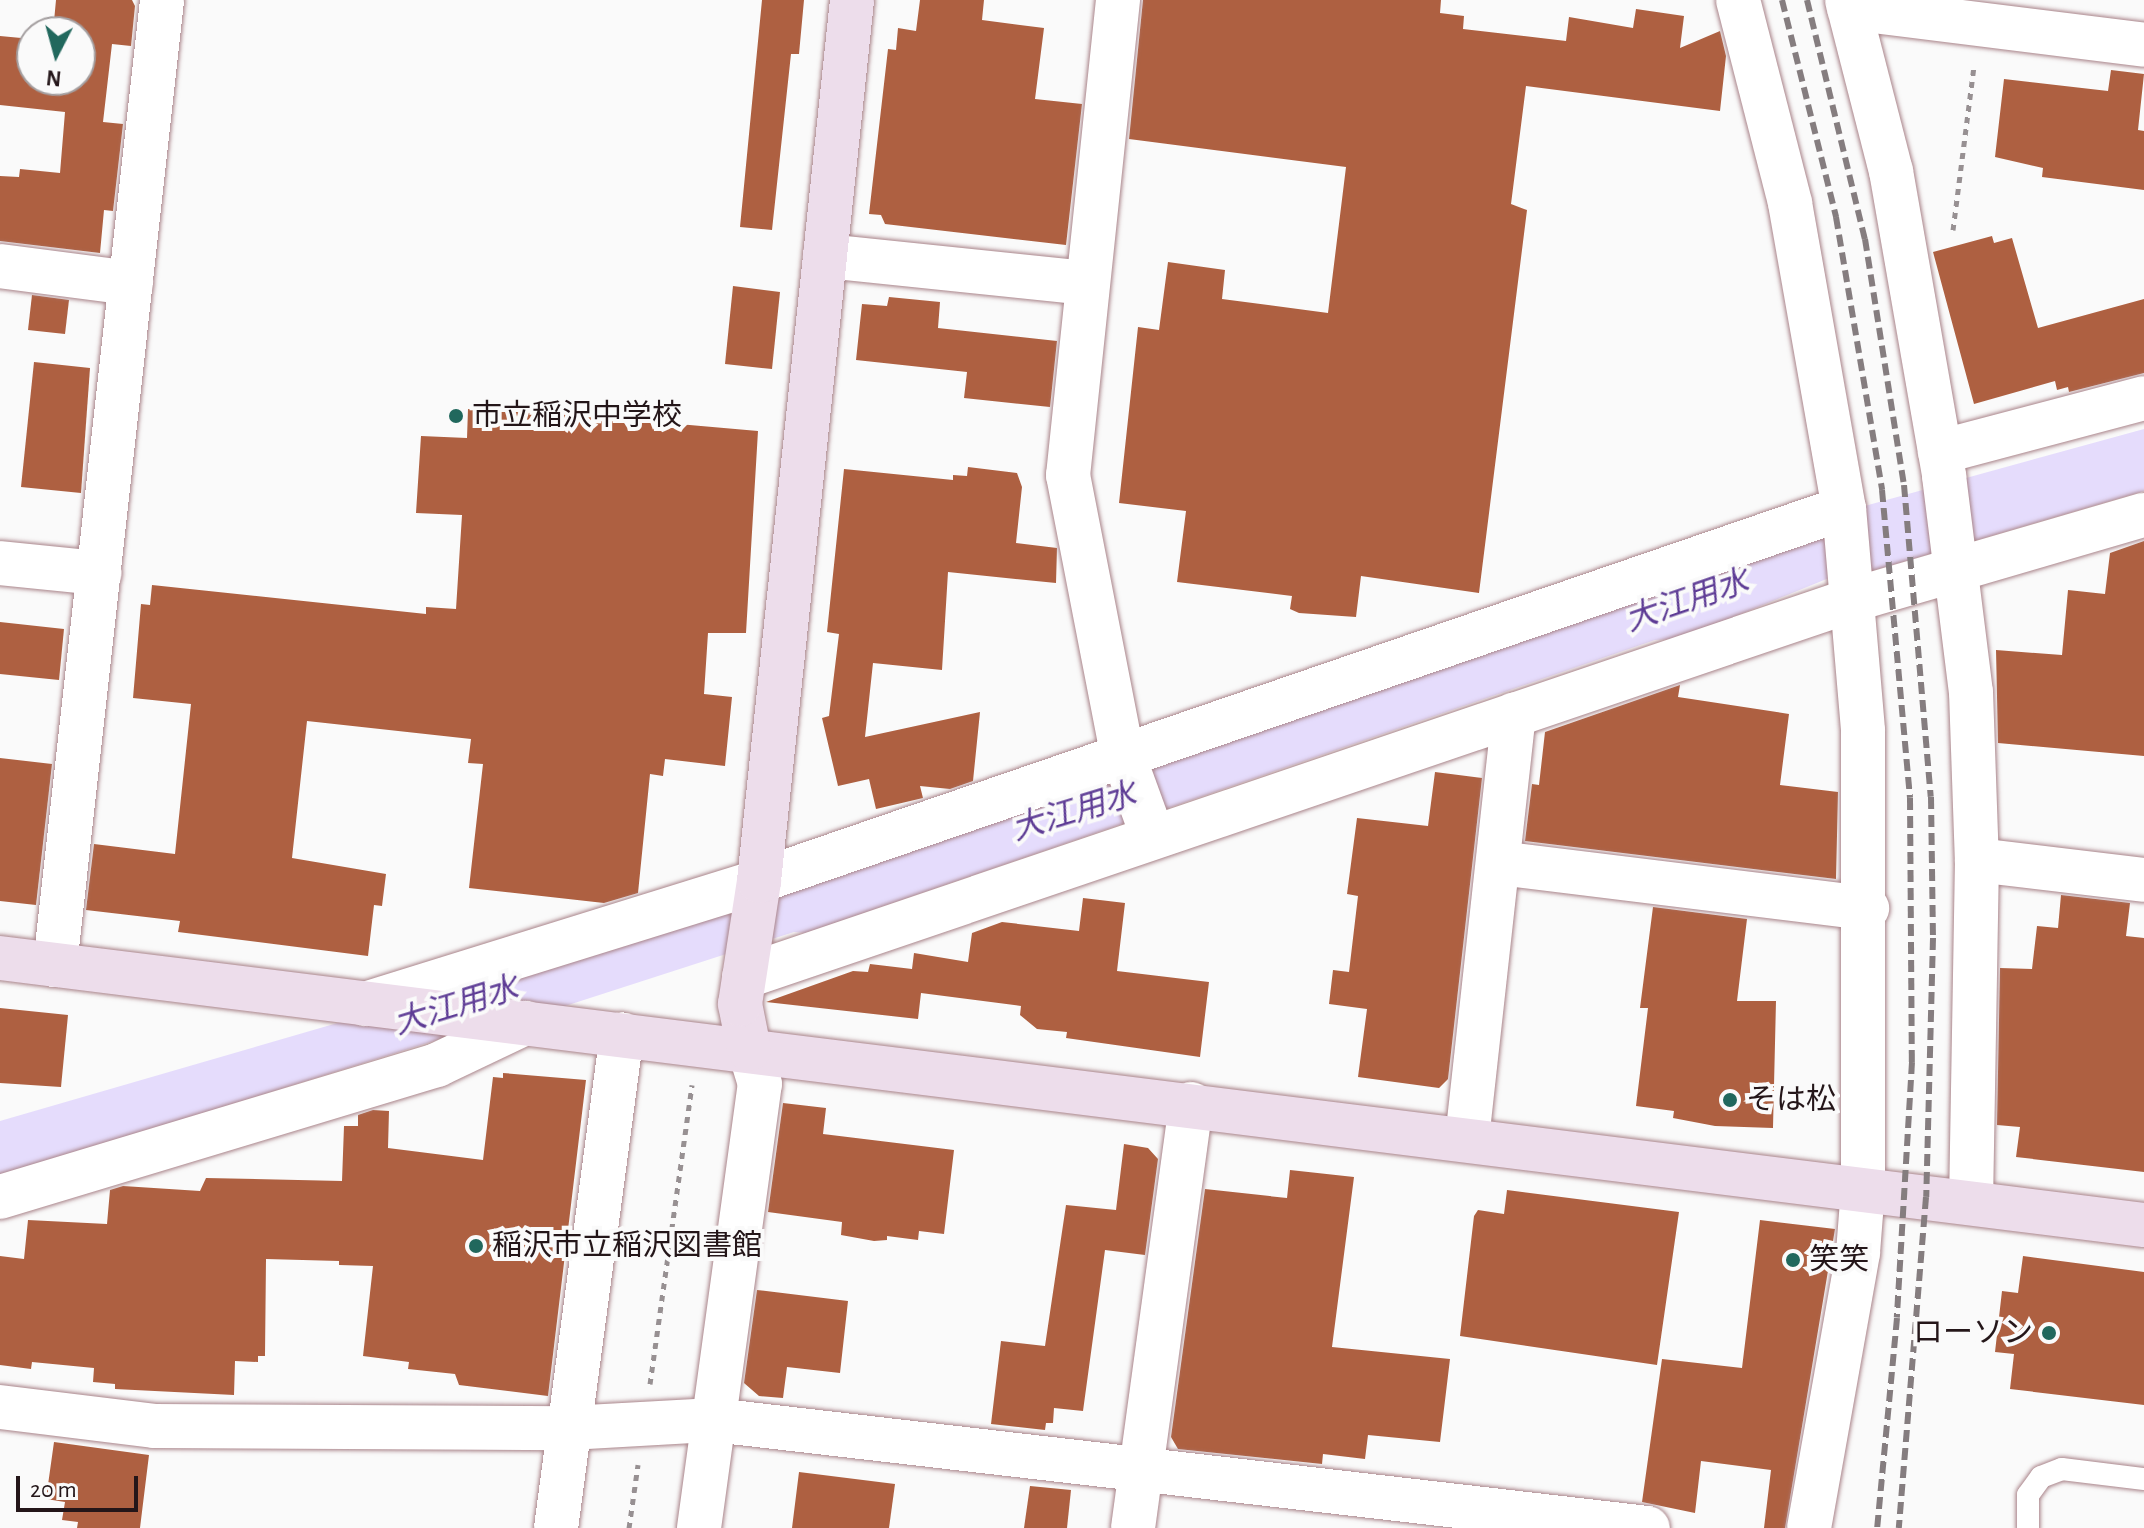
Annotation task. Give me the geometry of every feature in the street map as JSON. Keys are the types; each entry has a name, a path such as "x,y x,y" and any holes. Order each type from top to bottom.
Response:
{"street":[{"path":"55,965 162,0"},
{"path":"699,1528 760,1084 740,1004 758,884 852,0"},
{"path":"1118,0 1068,475 1124,757 1150,828"},
{"path":"1738,0 1790,203 1844,511 1863,731 1867,908 1863,1189 1858,1253 1809,1528"},
{"path":"1971,1203 1977,860 1971,692 1942,464 1891,171 1848,4 1979,25 2144,45"},
{"path":"825,256 1088,283"},
{"path":"0,266 131,283"},
{"path":"1942,464 2144,398"},
{"path":"376,1005 758,884 1844,511"},
{"path":"746,964 1150,828 1514,715 1849,591 1953,560 2144,515"},
{"path":"0,563 99,573"},
{"path":"1467,1139 1514,715"},
{"path":"1977,860 2144,880"},
{"path":"1499,863 1867,908"},
{"path":"0,958 2144,1225"},
{"path":"0,1197 437,1065 525,1023"},
{"path":"556,1528 622,1034"},
{"path":"1133,1528 1191,1104"},
{"path":"0,1407 154,1426 569,1428 714,1420 1648,1528"}],"lane":[{"path":"2028,1528 2028,1495 2041,1477 2062,1469 2144,1479"}],"path":[{"path":"1953,230 1979,25"},
{"path":"629,1528 693,1076"}],"water":[{"name":"大江用水","path":"2144,429 2144,491 1868,572 1866,563 1679,639 1655,640 806,933 794,932 488,1031 472,1029 0,1177 0,1121 365,1015 1861,507"}],"building":[{"path":"56,0 132,0 135,6 131,46 112,44 103,122 123,124 113,211 104,210 100,253 0,241 0,176 19,177 20,169 60,173 65,112 0,105 0,36 16,38 16,96 96,96 96,16 54,16"},
{"path":"762,0 804,0 799,54 791,54 772,230 740,227"},
{"path":"920,0 984,0 982,20 1044,28 1035,99 1082,104 1066,245 885,224 881,215 869,214 888,49 896,50 898,28 916,31"},
{"path":"1143,0 1441,0 1440,13 1464,16 1463,29 1566,41 1569,17 1633,28 1636,9 1684,16 1680,48 1720,31 1726,56 1720,111 1526,86 1511,204 1527,210 1479,593 1361,576 1356,617 1299,613 1290,609 1292,596 1177,582 1186,511 1119,503 1138,327 1159,330 1168,262 1225,270 1222,299 1328,313 1346,167 1129,139"},
{"path":"2111,70 2144,74 2138,130 2144,131 2144,190 2042,177 2043,168 1995,157 2004,79 2108,91"},
{"path":"1992,236 1994,243 2012,238 2038,328 2144,299 2144,373 2069,392 2068,387 2057,390 2055,381 1974,404 1933,252"},
{"path":"733,286 780,292 772,369 725,364"},
{"path":"32,295 69,300 65,334 28,330"},
{"path":"889,297 940,302 938,328 1057,341 1050,407 964,398 967,372 856,360 862,304 887,306"},
{"path":"34,362 90,368 81,493 21,487"},
{"path":"548,402 588,404 587,416 758,431 746,633 708,633 704,694 732,697 725,766 665,759 663,776 650,774 638,893 604,903 469,888 483,764 468,763 471,739 307,721 292,858 386,874 382,906 374,905 368,956 178,932 180,921 86,910 94,844 175,854 191,704 133,698 141,604 150,605 152,585 426,614 426,607 456,609 462,515 416,513 421,436 467,438 468,409 548,414"},
{"path":"968,467 1017,473 1022,487 1016,543 1057,548 1056,583 948,572 942,670 873,663 865,737 980,712 973,781 950,789 920,786 923,798 876,809 869,779 838,786 822,718 829,716 839,634 827,632 844,469 953,480 953,475 967,476"},
{"path":"2144,541 2144,756 1998,743 1996,650 2062,655 2068,590 2105,594 2110,553"},
{"path":"0,622 64,629 59,680 0,674"},
{"path":"1680,685 1678,697 1789,714 1780,785 1838,792 1836,879 1525,841 1532,784 1539,785 1545,732"},
{"path":"0,758 52,764 36,905 0,901"},
{"path":"1435,772 1482,778 1448,1079 1439,1088 1358,1077 1367,1009 1329,1004 1333,970 1349,972 1358,896 1347,894 1357,818 1428,826"},
{"path":"2061,895 2130,903 2126,936 2144,938 2144,1172 2016,1157 2020,1127 1997,1125 2000,968 2032,969 2037,926 2058,928"},
{"path":"1083,898 1125,903 1117,971 1209,982 1200,1057 1066,1038 1067,1032 1037,1029 1020,1015 1021,1006 921,993 918,1019 766,1002 853,971 868,972 870,964 912,969 914,953 968,962 972,933 1002,922 1079,931"},
{"path":"1653,907 1747,919 1737,1001 1776,1001 1773,1128 1715,1126 1673,1118 1674,1111 1636,1106 1648,1008 1640,1008"},
{"path":"0,1008 68,1015 61,1087 0,1083"},
{"path":"503,1073 586,1080 548,1396 459,1385 455,1374 408,1369 409,1362 363,1356 373,1266 339,1265 339,1261 266,1259 265,1356 258,1356 258,1362 235,1361 234,1395 115,1389 115,1384 93,1382 94,1368 32,1362 31,1369 0,1365 0,1256 24,1259 28,1220 107,1224 110,1190 123,1186 200,1191 206,1178 342,1181 344,1126 358,1126 358,1115 373,1110 389,1111 388,1148 483,1160 493,1077 503,1078"},
{"path":"783,1103 826,1108 823,1134 954,1150 944,1234 919,1231 918,1240 887,1236 887,1240 874,1241 841,1235 842,1222 768,1212"},
{"path":"1124,1144 1148,1148 1158,1159 1145,1255 1105,1250 1083,1411 1054,1408 1053,1423 1046,1423 1045,1430 991,1424 1001,1341 1045,1346 1066,1205 1116,1210"},
{"path":"1290,1170 1354,1177 1332,1347 1450,1359 1440,1442 1368,1435 1365,1459 1323,1454 1322,1464 1178,1449 1171,1437 1205,1189 1287,1198"},
{"path":"1507,1190 1679,1212 1657,1365 1460,1336 1474,1216 1478,1210 1504,1214"},
{"path":"1760,1220 1835,1229 1785,1528 1764,1528 1771,1470 1701,1461 1695,1513 1642,1502 1662,1359 1742,1368"},
{"path":"2023,1256 2144,1272 2144,1405 2010,1389 2014,1354 1995,1352 2002,1291 2018,1293"},
{"path":"757,1290 848,1301 840,1373 787,1367 783,1398 759,1396 744,1383"},
{"path":"54,1442 149,1455 140,1528 77,1528 78,1522 62,1520 65,1502 46,1499"},
{"path":"799,1472 895,1484 889,1528 792,1528"},
{"path":"1030,1486 1071,1490 1067,1528 1024,1528"}],"railway":[{"path":"1782,0 1836,217 1882,490 1910,798 1912,1062 1897,1318 1877,1528"},
{"path":"1807,0 1865,239 1904,485 1931,797 1933,938 1926,1197 1899,1528"}],"place":[{"name":"市立稲沢中学校","path":"456,416"},
{"name":"そは松","path":"1730,1100"},
{"name":"稲沢市立稲沢図書館","path":"476,1246"},
{"name":"笑笑","path":"1793,1260"},
{"name":"ローソン","path":"2049,1333"}]}
